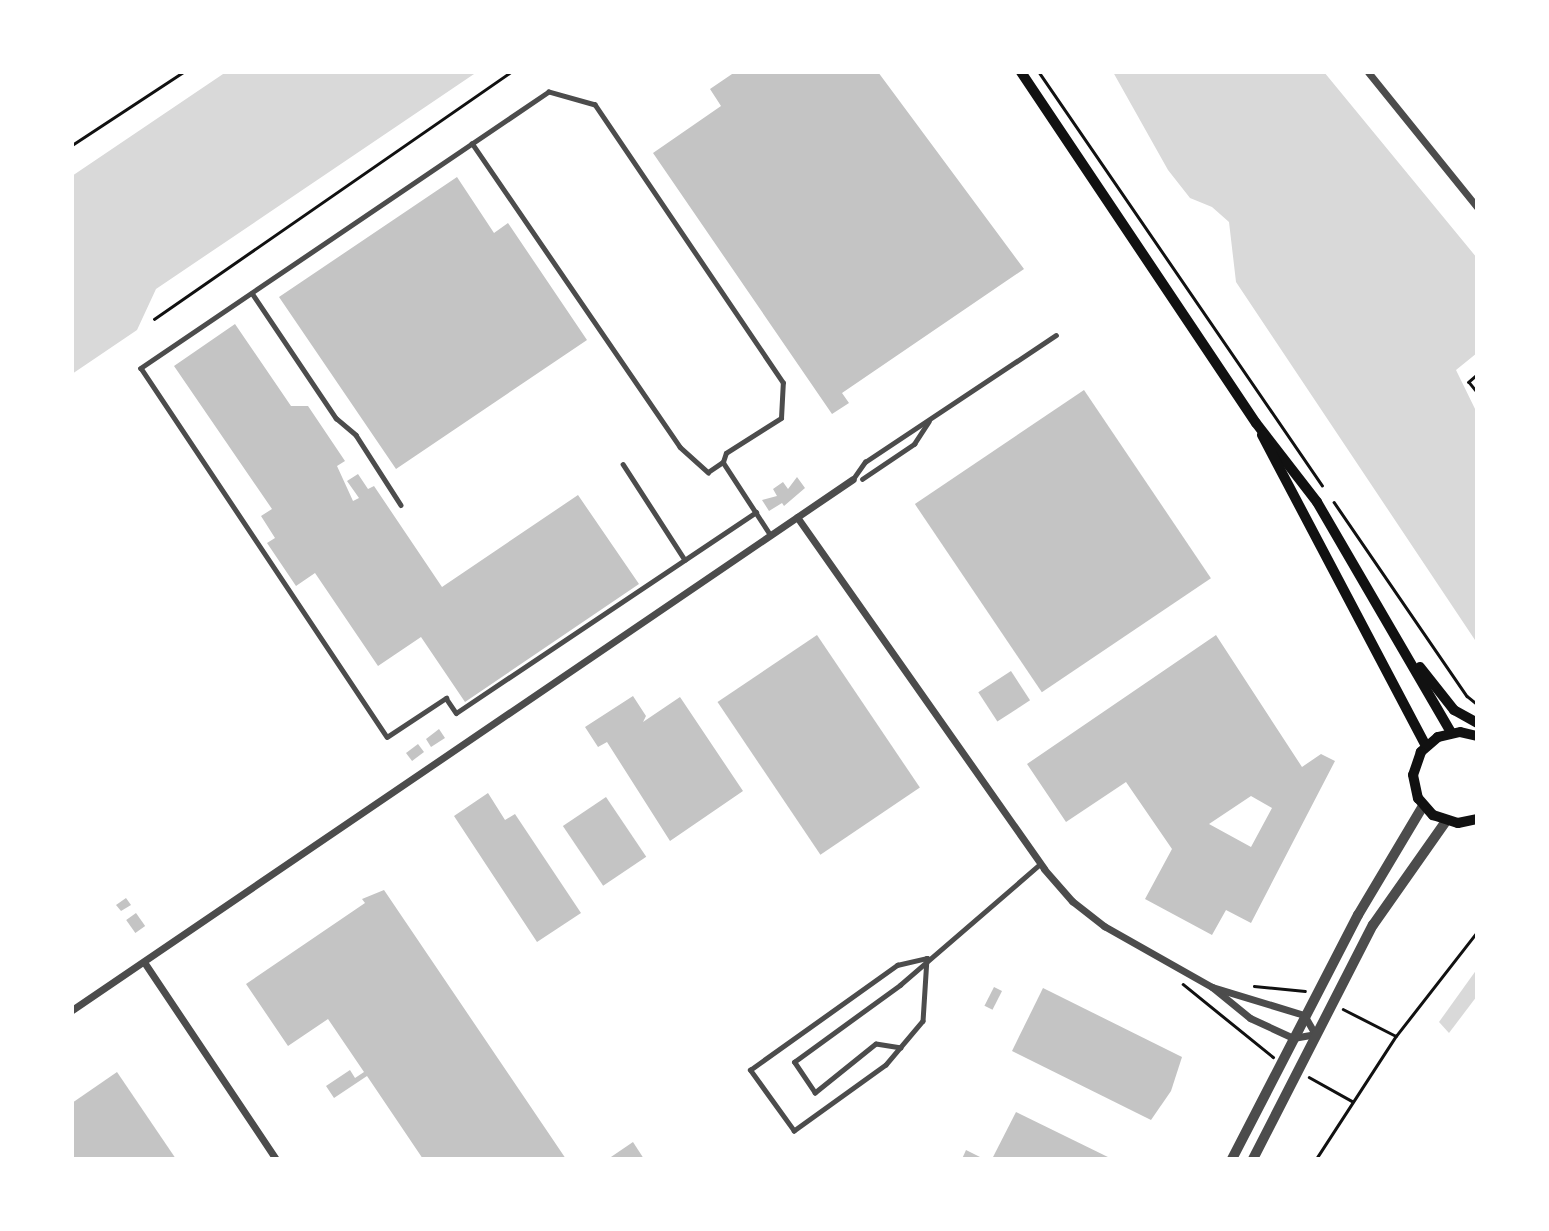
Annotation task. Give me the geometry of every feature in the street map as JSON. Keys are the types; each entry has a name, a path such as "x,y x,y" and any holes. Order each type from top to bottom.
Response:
{"main road":[{"path":"1021,72 1256,423 1317,502 1451,732"},
{"path":"1256,423 1426,746"},
{"path":"1398,639 1454,710 1477,723"},
{"path":"1477,736 1451,732 1426,746 1413,775 1423,806 1446,821 1477,819"}],"street":[{"path":"1368,72 1477,207"},
{"path":"72,1010 853,479"},
{"path":"797,517 1040,864 1072,901 1169,965 1212,987 1304,1015 1315,1034"},
{"path":"1232,1159 1304,1015 1423,806"},
{"path":"1252,1159 1385,904 1446,821"},
{"path":"144,961 276,1159"},
{"path":"1212,987 1250,1018 1293,1038 1315,1034"}],"lane":[{"path":"472,144 680,447 708,472 723,462 726,453 781,418 783,383 595,105 548,92 141,368 387,737 446,698 456,713 756,512"},
{"path":"252,293 336,418 356,435 401,505"},
{"path":"853,479 865,462 1056,335"},
{"path":"862,479 914,444 930,419"},
{"path":"723,462 771,535"},
{"path":"623,464 685,560"},
{"path":"901,1048 876,1044 815,1093 794,1062 900,985 927,958 1040,864"},
{"path":"927,958 923,1021 886,1065 794,1131 750,1070 897,965 927,958"}],"path":[{"path":"72,145 183,72"},
{"path":"154,319 174,301 511,72"},
{"path":"1040,72 1466,696 1477,704"},
{"path":"1477,375 1469,382 1477,392"},
{"path":"1316,1159 1436,981 1477,932"},
{"path":"1169,965 1188,991 1280,1063"},
{"path":"1297,1070 1353,1101"}],"shaded area":[{"path":"226,72 477,72 156,289 137,330 72,374 72,176"},
{"path":"1113,72 1324,72 1477,258 1477,353 1456,370 1477,413 1477,643 1236,282 1229,222 1212,207 1190,198 1168,170"},
{"path":"1477,969 1477,996 1449,1033 1439,1022"}],"building":[{"path":"735,72 878,72 1024,269 842,393 849,403 832,414 653,153 721,106 710,89"},
{"path":"457,177 494,233 508,223 587,340 396,469 279,297"},
{"path":"235,324 291,406 308,406 345,461 337,466 353,501 359,498 347,481 358,474 368,489 374,486 442,587 578,495 639,584 465,702 421,637 378,666 315,573 296,586 267,543 275,538 261,516 272,509 174,366"},
{"path":"1084,390 1211,578 1042,692 915,504"},
{"path":"797,477 805,488 784,506 782,503 769,511 762,500 777,496 773,489 783,482 788,489"},
{"path":"817,635 920,788 820,855 718,702"},
{"path":"1216,635 1302,767 1321,754 1335,761 1251,923 1226,910 1212,935 1145,899 1172,849 1126,782 1066,822 1027,764","holes":["1251,796 1272,808 1251,847 1209,824"]},
{"path":"1011,671 1030,700 997,722 978,692"},
{"path":"633,696 646,716 643,722 680,697 743,791 670,841 607,742 598,747 585,727"},
{"path":"439,729 445,738 431,747 426,739"},
{"path":"418,744 424,752 412,761 406,753"},
{"path":"488,793 505,820 515,814 581,913 537,942 454,816"},
{"path":"606,797 646,857 603,886 563,826"},
{"path":"384,890 566,1159 423,1159 367,1076 334,1098 326,1086 350,1070 355,1078 364,1072 328,1019 288,1046 246,984 365,903 362,899"},
{"path":"126,898 131,905 121,911 116,905"},
{"path":"136,913 145,926 135,933 126,920"},
{"path":"994,987 1002,991 992,1010 984,1006"},
{"path":"1043,988 1182,1057 1171,1091 1151,1120 1012,1051"},
{"path":"117,1072 176,1159 72,1159 72,1103"},
{"path":"1016,1112 1112,1159 992,1159"},
{"path":"633,1142 644,1159 608,1159"},
{"path":"966,1150 980,1157 962,1159"}]}
